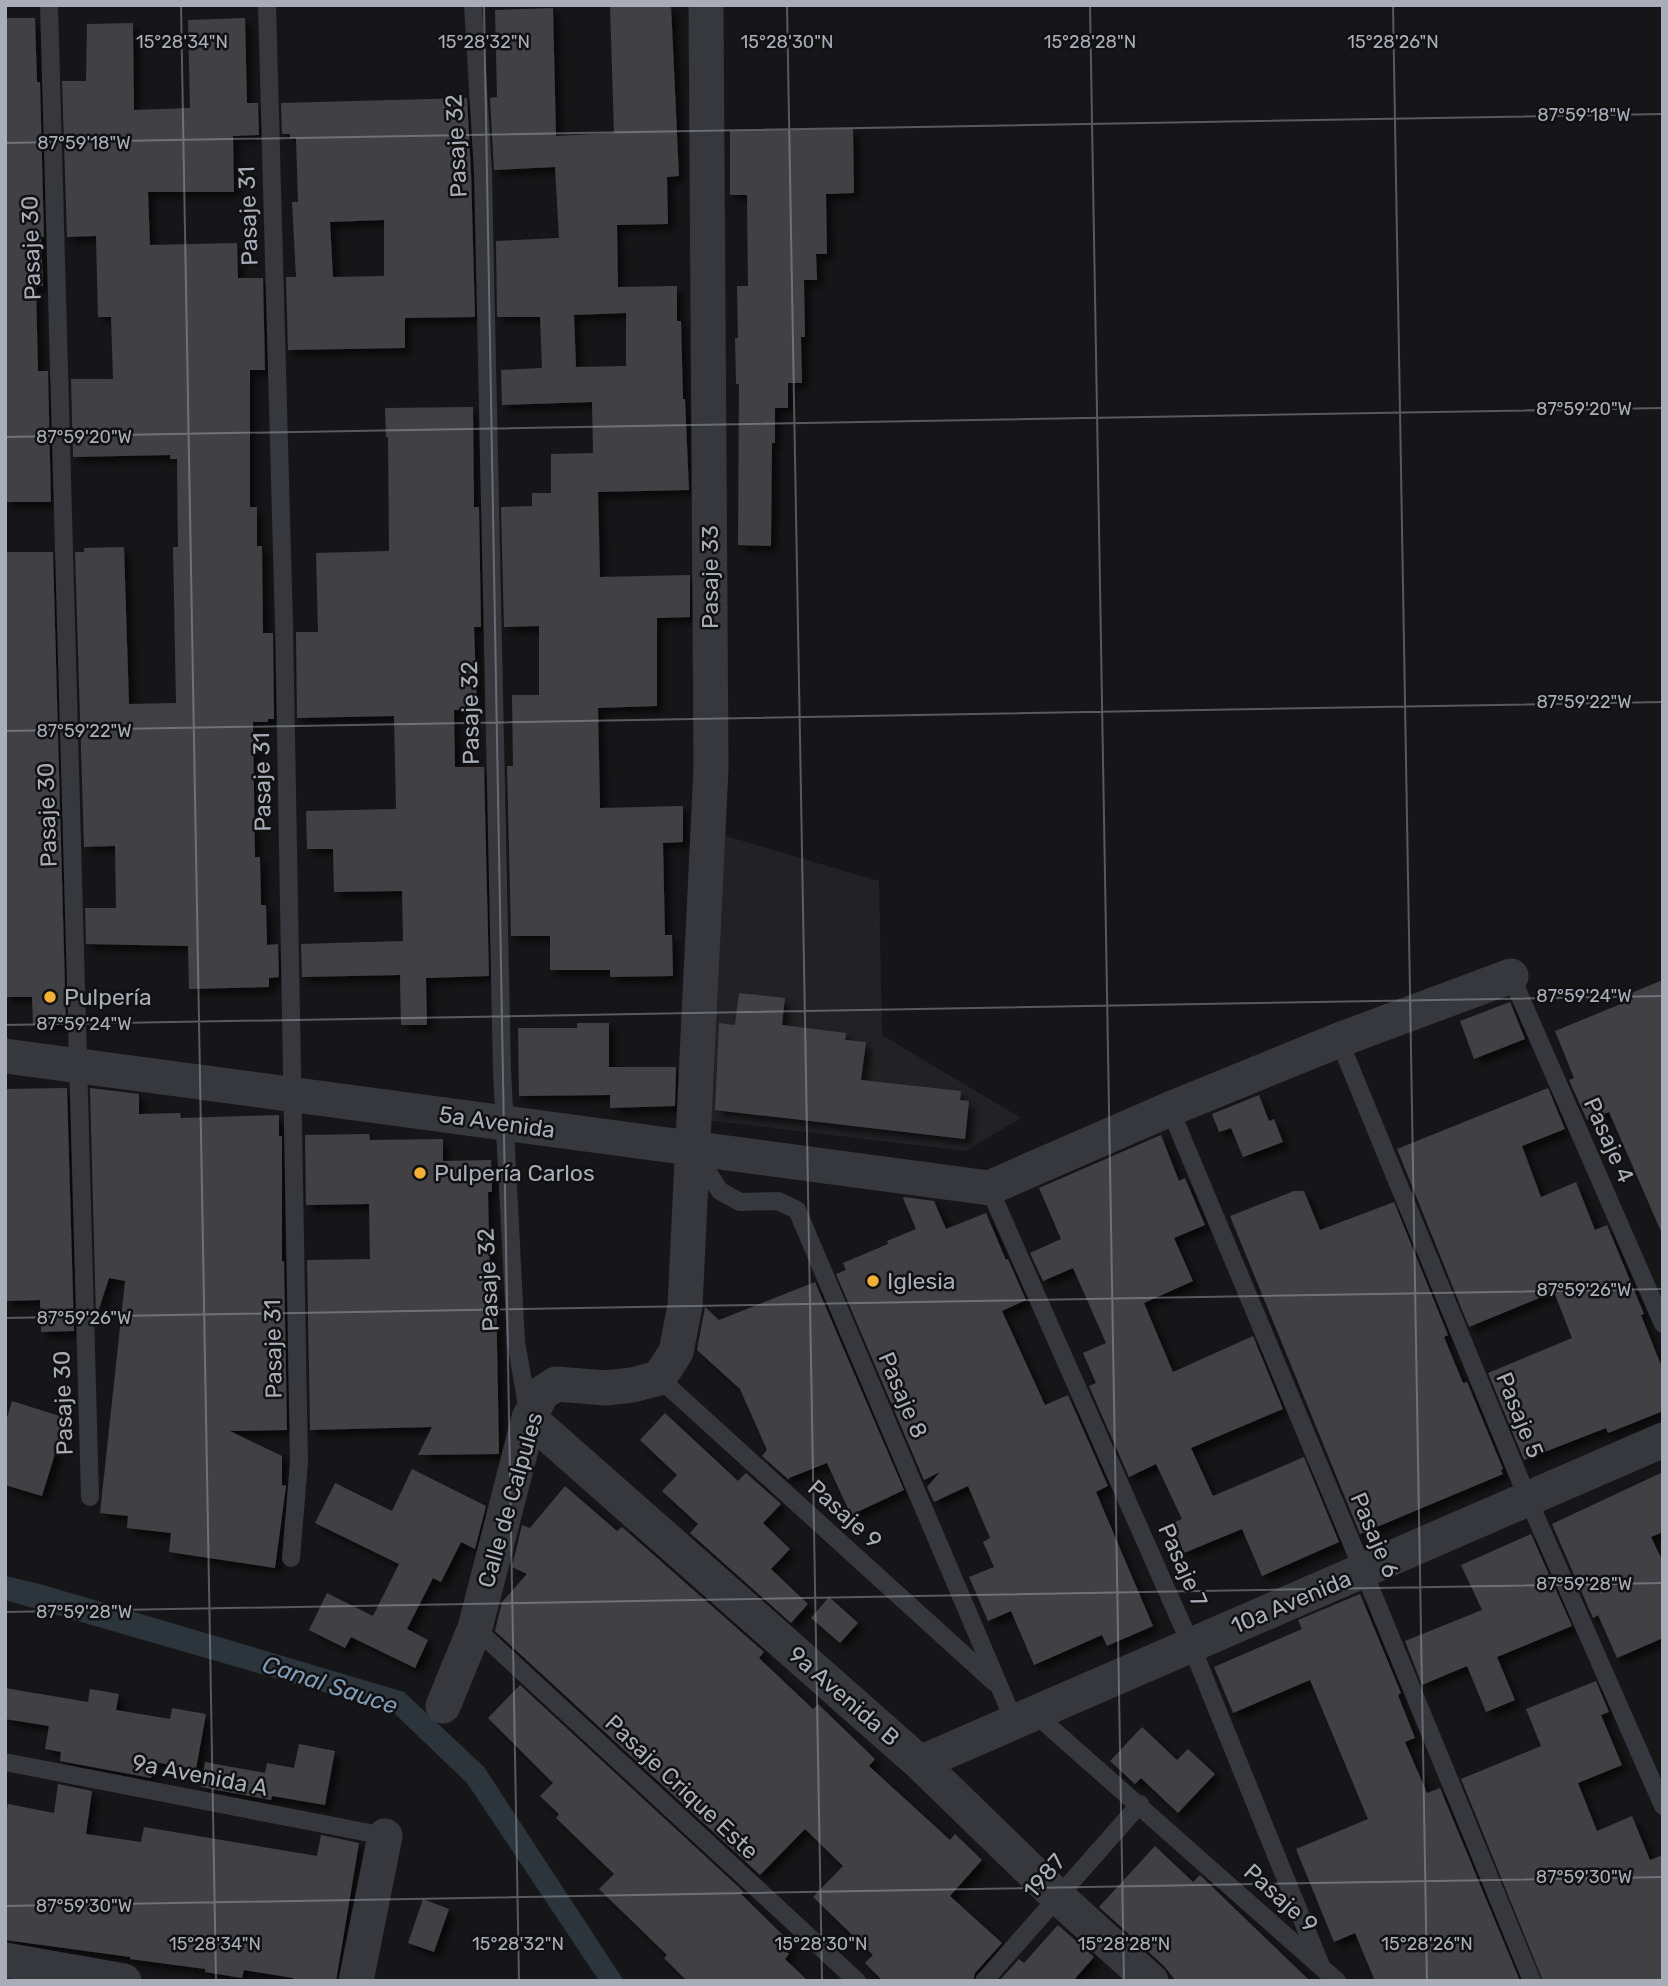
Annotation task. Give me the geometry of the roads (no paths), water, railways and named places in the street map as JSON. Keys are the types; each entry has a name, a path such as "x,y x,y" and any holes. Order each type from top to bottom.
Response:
{"street":[{"name":"Pasaje 33","path":"692,1148 711,768 706,5"},
{"path":"989,1188 1170,1109 1339,1040 1511,975"},
{"name":"5a Avenida","path":"5,1056 989,1188"},
{"path":"659,1378 676,1352 685,1306 692,1148"},
{"name":"Calle de Calpules","path":"443,1706 475,1628 529,1418 542,1393 556,1384 606,1388 659,1378"},
{"name":"9a Avenida B","path":"529,1418 920,1763 1058,1897 1152,1981"},
{"name":"10a Avenida","path":"920,1763 1663,1440"},
{"path":"356,1981 386,1836"},
{"path":"5,1960 124,1981"}],"lane":[{"name":"Pasaje 30","path":"49,5 90,1497"},
{"name":"Pasaje 31","path":"267,5 284,625 299,1462 291,1558"},
{"name":"Pasaje 32","path":"474,5 483,173 502,1058 516,1342 529,1418"},
{"name":"Pasaje 4","path":"1511,975 1663,1324"},
{"name":"Pasaje 5","path":"1339,1040 1528,1499 1663,1806"},
{"name":"Pasaje 6","path":"1170,1109 1532,1981"},
{"name":"Pasaje 8","path":"692,1148 720,1191 740,1202 778,1201 797,1210 998,1686 1024,1717"},
{"name":"Pasaje 7","path":"989,1188 1191,1645 1321,1966"},
{"name":"Pasaje 9","path":"659,1378 998,1686"},
{"name":"Pasaje Crique Este","path":"475,1628 856,1981"},
{"name":"Pasaje 9","path":"1024,1717 1140,1804 1337,1981"},
{"name":"9a Avenida A","path":"5,1762 386,1836"},
{"name":"1987","path":"985,1981 1140,1804"}],"water":[{"name":"Canal Sauce","path":"5,1576 404,1692 484,1767 624,1981 599,1981 467,1783 393,1712 5,1600"}],"place":[{"name":"Pulpería","path":"50,997"},
{"name":"Pulpería Carlos","path":"420,1173"},
{"name":"Iglesia","path":"873,1281"}]}
